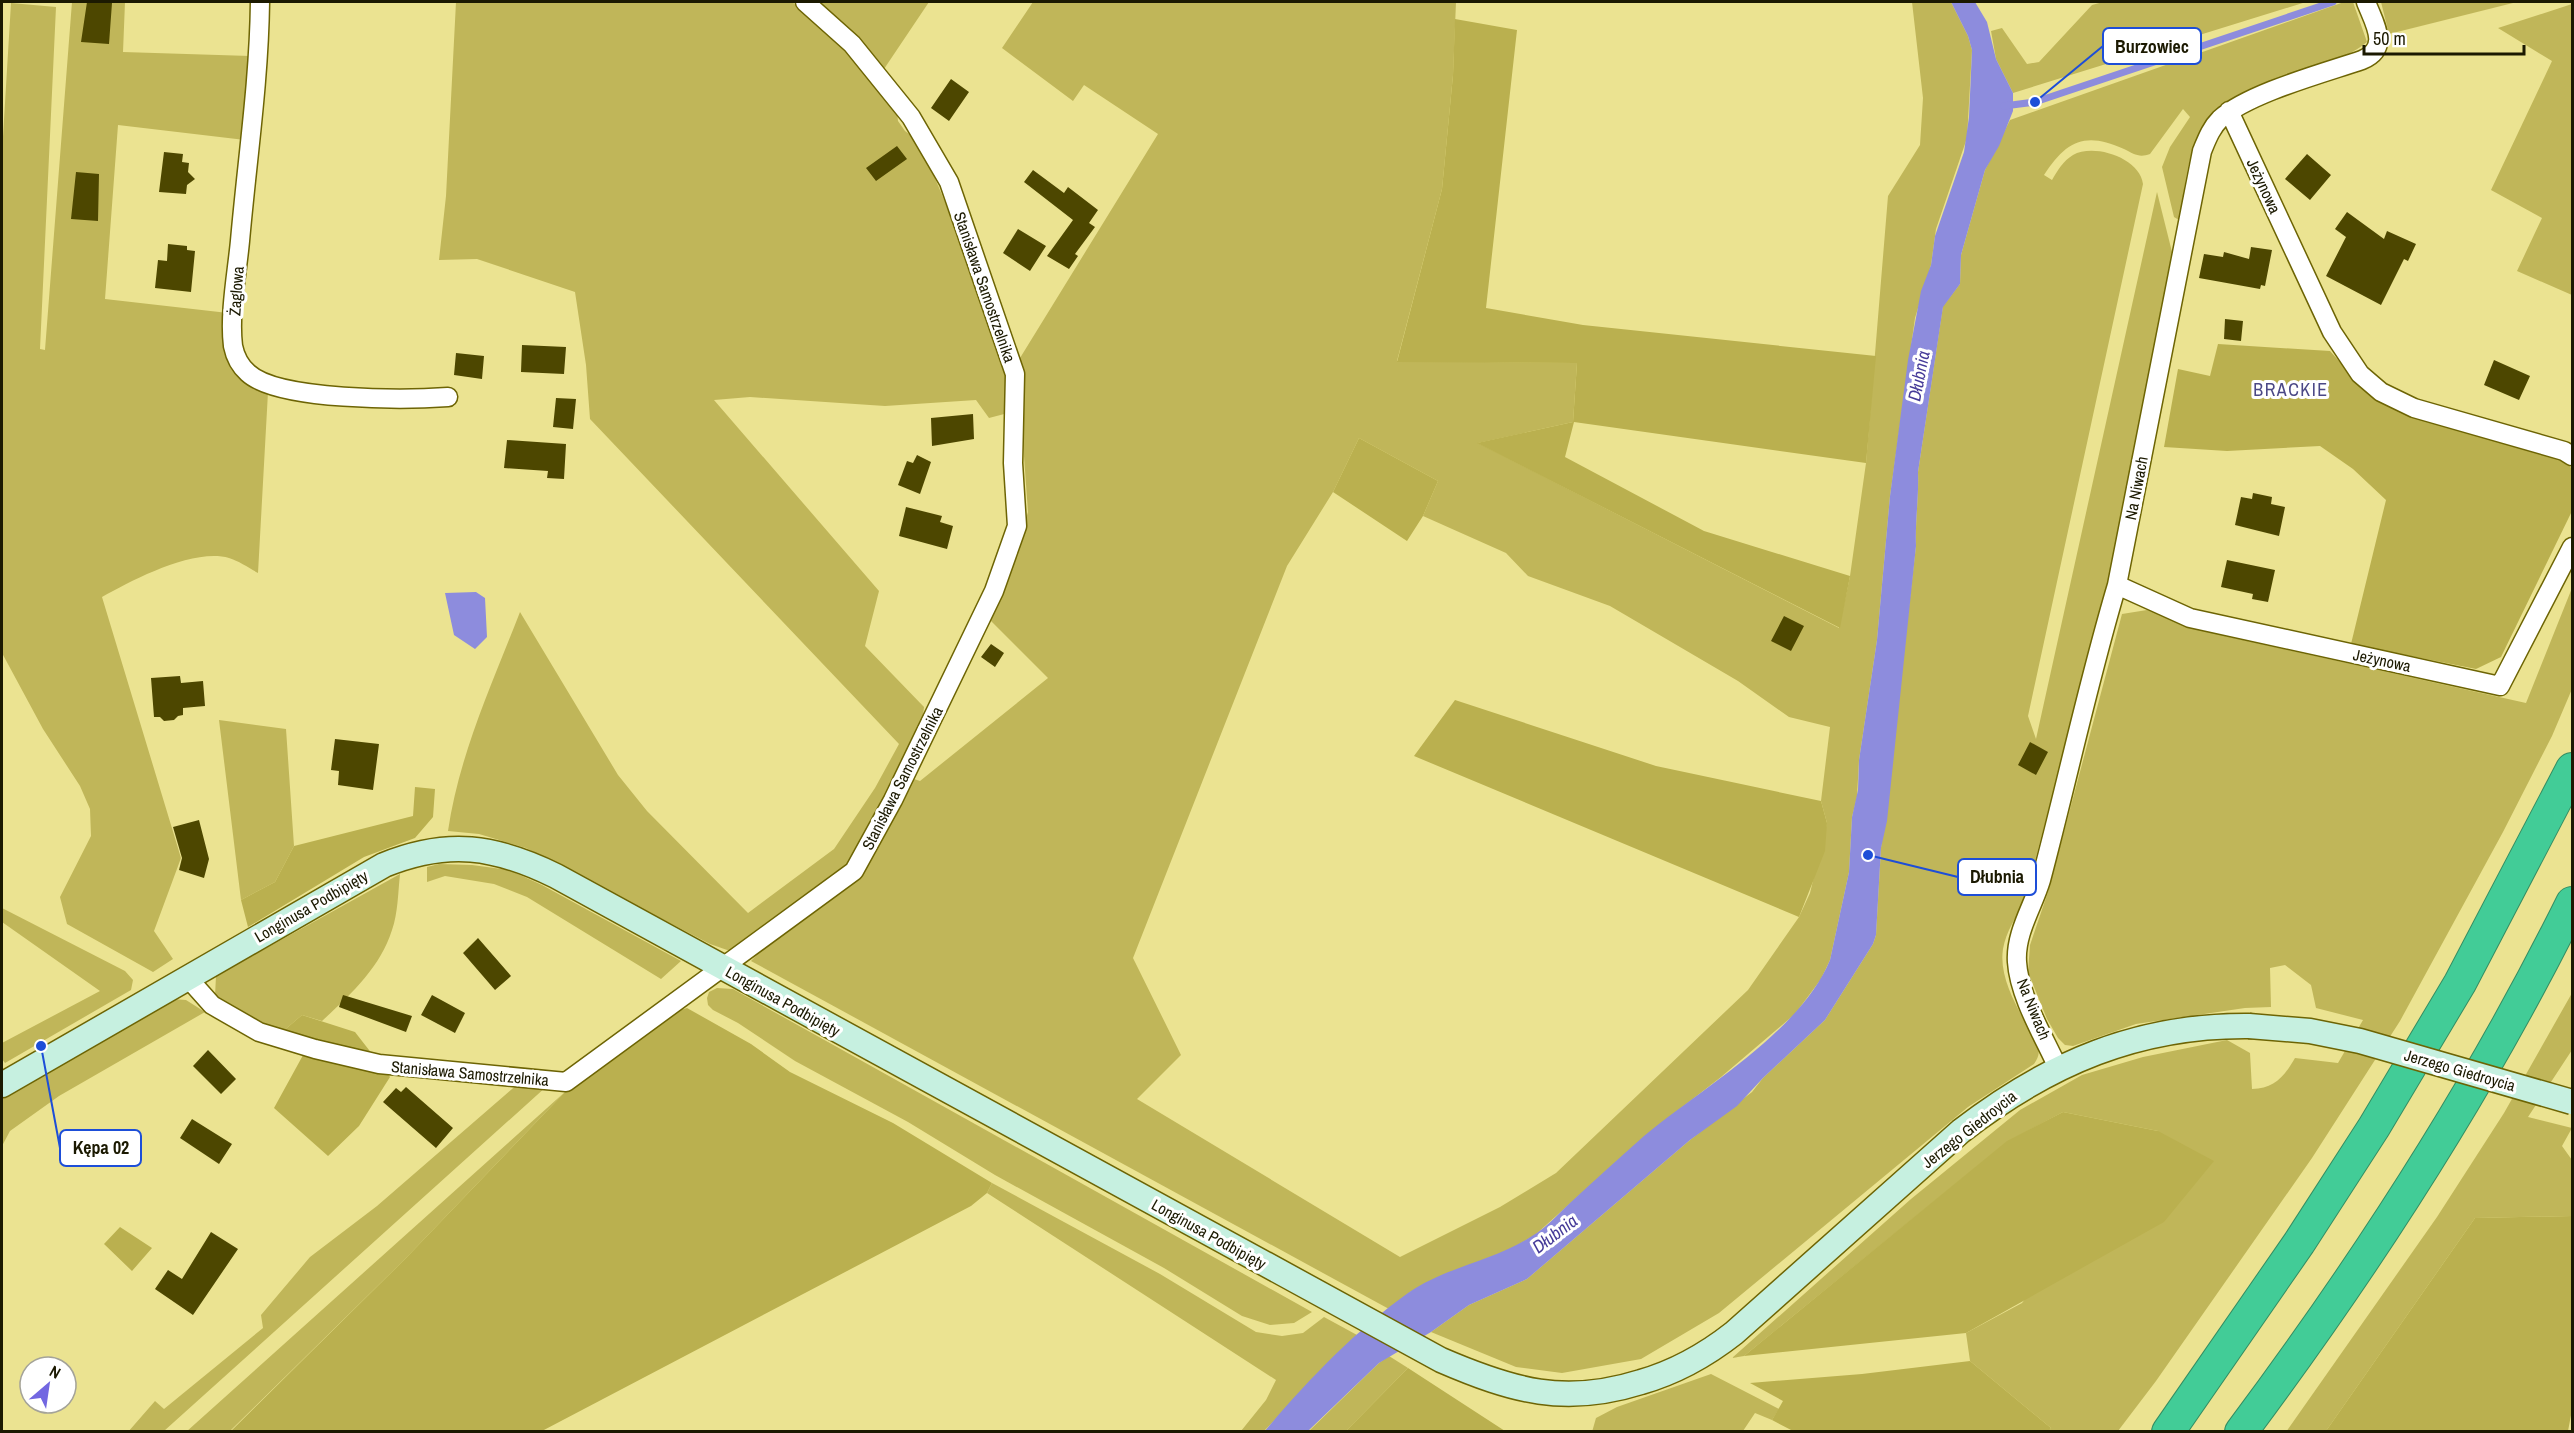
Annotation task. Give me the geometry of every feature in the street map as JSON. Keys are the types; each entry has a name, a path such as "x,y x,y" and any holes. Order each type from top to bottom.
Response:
{"highway":[{"path":"2168,1431 2299,1243 2374,1127 2460,983 2572,769"},
{"path":"2241,1431 2288,1368 2370,1249 2447,1128 2510,1023 2572,903"}],"street":[{"name":"Żaglowa","path":"260,2 256,100 237,277 233,334 235,354 248,373 258,381 282,390 420,399 448,397"},
{"name":"Stanisława Samostrzelnika","path":"187,977 212,1005 259,1032 315,1049 379,1064 566,1082 854,871 893,800 994,591 1017,526 1013,463 1015,375 949,182 910,117 852,44 805,2"},
{"name":"Na Niwach","path":"2058,1068 2025,994 2017,962 2017,947 2039,885 2100,643 2117,585 2202,151 2213,127 2229,111 2258,97 2370,57 2379,44 2378,34 2366,2"},
{"name":"Jeżynowa","path":"2229,111 2332,332 2361,374 2381,392 2414,408 2564,451 2572,456"},
{"name":"Jeżynowa","path":"2117,585 2190,618 2500,686 2572,547"},
{"name":"Longinusa Podbipięty","path":"2,1085 357,879 405,857 440,848 469,848 496,853 539,868 1429,1354 1504,1384 1566,1395"},
{"name":"Jerzego Giedroycia","path":"1566,1395 1600,1394 1630,1386 1663,1375 1707,1353 1734,1333 1961,1131 2007,1098 2058,1068 2116,1045 2162,1033 2210,1027 2250,1026 2310,1031 2360,1041 2572,1102"}],"shaded area":[{"path":"72,2 125,2 123,52 250,56 245,140 118,125 105,299 228,313 241,377 268,392 258,573 229,558 198,557 164,567 102,597 181,858 154,931 173,959 153,972 67,924 60,897 91,836 90,809 80,786 43,729 2,653 2,153 11,3 56,7 40,349 45,350"},
{"path":"456,2 792,2 825,28 864,68 897,112 898,121 905,131 916,139 961,240 1007,379 1008,413 989,418 976,400 885,406 750,397 714,400 879,591 865,646 924,707 922,725 848,868 730,951 710,944 526,848 479,834 448,831 468,747 520,612 618,775 647,811 748,913 834,849 875,788 899,744 590,419 586,365 575,292 477,259 439,260 446,196"},
{"path":"815,2 929,2 884,69"},
{"path":"1033,2 1456,2 1453,75 1442,189 1397,361 1577,363 1573,422 1478,443 1839,628 1850,576 1866,463 1888,196 1920,145 1923,98 1912,2 1951,2 1968,36 1972,50 1967,138 1936,229 1931,265 1915,318 1890,496 1877,640 1859,760 1857,797 1852,817 1849,872 1830,960 1821,979 1795,1014 1721,1077 1645,1136 1535,1235 1509,1250 1451,1272 1410,1292 1389,1309 751,961 774,937 862,874 911,778 920,781 1048,678 988,618 1013,560 1028,512 1017,358 1020,358 1158,134 1084,85 1073,101 1002,48","holes":["1359,438 1438,481 1423,516 1506,553 1528,576 1610,606 1738,681 1789,717 1830,727 1821,801 1827,823 1810,893 1799,917 1748,990 1556,1173 1500,1207 1400,1257 1137,1099 1181,1055 1133,958 1287,566 1333,492"]},
{"path":"2103,2 2306,2 2013,93 1996,59 1991,31 2002,28 2027,64 2039,62 2092,5"},
{"path":"2344,2 2353,2 2367,42 2344,56 2289,76 2260,90 2229,107 2206,125 2195,143 2186,176 2179,220 2174,217 2162,167 2170,147 2190,117 2183,109 2150,154 2137,155 2110,144 2087,140 2078,142 2060,154 2044,175 2052,180 2061,166 2073,155 2092,151 2104,152 2125,160 2134,167 2143,184 2028,716 2036,739 2157,192 2172,252 2106,594 2024,902 2004,943 2002,961 2004,974 2013,998 2038,1047 2034,1064 1968,1107 1719,1313 1641,1359 1562,1373 1516,1367 1431,1332 1469,1305 1527,1279 1690,1140 1752,1092 1763,1078 1825,1020 1873,944 1876,935 1881,848 1916,546 1918,472 1943,306 1960,284 1961,255 1985,170 2010,120"},
{"path":"2381,2 2517,2 2389,34"},
{"path":"2572,4 2572,295 2517,271 2542,218 2491,190 2552,61 2498,28"},
{"path":"1455,19 1517,30 1486,308 1583,325 1876,356 1866,463 1574,422 1565,457 1704,531 1850,576 1840,628 1477,443 1573,422 1577,363 1397,362 1442,189 1453,75"},
{"path":"2218,344 2330,351 2357,381 2559,454 2572,469 2572,511 2501,657 2476,669 2351,644 2386,500 2353,469 2320,446 2227,451 2164,447 2178,369 2210,376"},
{"path":"1359,438 1438,481 1423,516 1407,541 1333,492"},
{"path":"2572,588 2572,689 2552,736 2503,832 2400,1021 2312,1158 2156,1381 2118,1431 2049,1431 2051,1428 1970,1361 1966,1333 2022,1303 2158,1131 2063,1112 2007,1142 1744,1356 1732,1358 1911,1199 2020,1110 2082,1075 2143,1057 2227,1040 2250,1053 2252,1089 2266,1087 2278,1081 2295,1058 2338,1063 2363,1020 2316,1008 2311,985 2285,965 2270,968 2271,1007 2245,1008 2136,1024 2073,1046 2065,1045 2058,1038 2047,1019 2028,972 2030,945 2048,892 2122,614 2147,610 2225,636 2526,703"},
{"path":"1455,700 1656,766 1821,801 1827,823 1825,851 1799,917 1414,756"},
{"path":"219,720 286,729 294,846 275,882 241,900"},
{"path":"415,787 435,789 433,817 415,838 364,857 248,927 241,900 275,882 294,846 413,816"},
{"path":"439,864 472,865 509,870 542,885 681,961 661,979 527,897 494,884 445,876 427,882 427,867"},
{"path":"400,874 397,910 387,944 363,980 322,1021 302,1015 281,1033 258,1023 215,996 216,976"},
{"path":"2,908 125,971 133,980 131,990 5,1063 2,1059 2,1043 100,991 2,922"},
{"path":"717,988 733,989 1312,1312 1294,1323 1270,1325 1242,1316 1164,1268 995,1175 908,1122 795,1061 738,1023 713,1010 708,1005 707,998 709,992"},
{"path":"2572,993 2572,1050 2528,1117 2572,1128 2562,1146 2572,1160 2572,1216 2475,1218 2326,1431 2286,1432 2437,1217 2504,1113"},
{"path":"172,999 186,1000 205,1012 59,1096 10,1131 2,1146 2,1098"},
{"path":"687,1008 751,1044 790,1072 893,1123 992,1183 987,1193 971,1206 542,1431 230,1432 406,1258 566,1091 671,1013"},
{"path":"302,1015 355,1032 390,1077 359,1126 328,1156 274,1108 302,1057 308,1041 281,1033"},
{"path":"520,1082 547,1086 164,1431 128,1432 155,1401 164,1409 263,1328 261,1315 310,1257 377,1206"},
{"path":"566,1091 406,1258 230,1431 186,1432"},
{"path":"2063,1112 2158,1131 2214,1161 2164,1222 1966,1333 1744,1356 2007,1141"},
{"path":"992,1183 1160,1274 1256,1332 1282,1336 1303,1333 1324,1317 1357,1335 1264,1431 1241,1431 1266,1400 1276,1380 987,1193"},
{"path":"2572,1216 2572,1410 2568,1431 2326,1431 2475,1218"},
{"path":"120,1227 152,1248 132,1271 104,1244"},
{"path":"1389,1356 1408,1368 1346,1431 1308,1432 1379,1363"},
{"path":"1970,1361 2051,1428 2049,1431 1793,1431 1772,1420 1783,1401 1750,1383 1862,1374"},
{"path":"1408,1368 1505,1431 1346,1431"},
{"path":"1711,1374 1779,1409 1772,1420 1755,1413 1743,1431 1592,1432 1596,1418 1617,1407"}],"water":[{"path":"1951,2 1975,2 1987,22 1996,59 2013,93 2013,111 1999,146 1985,170 1961,255 1960,284 1943,307 1918,472 1916,546 1887,821 1881,848 1876,935 1873,944 1825,1020 1763,1078 1737,1106 1690,1140 1527,1279 1469,1305 1431,1332 1379,1363 1308,1431 1264,1432 1332,1358 1408,1293 1422,1284 1517,1245 1542,1229 1644,1136 1748,1057 1774,1034 1797,1011 1816,986 1830,960 1849,872 1852,817 1858,790 1859,760 1877,640 1890,496 1908,360 1921,291 1931,265 1935,236 1964,152 1969,117 1972,50 1968,36"},
{"path":"476,592 485,598 487,637 475,649 454,635 445,593"}],"building":[{"path":"87,2 112,3 109,44 81,42"},
{"path":"951,79 969,92 949,121 931,108"},
{"path":"897,146 907,159 876,181 866,168"},
{"path":"164,152 183,154 182,162 189,163 188,172 195,179 187,185 186,194 159,192"},
{"path":"2307,154 2331,175 2310,200 2285,179"},
{"path":"1033,170 1064,193 1068,187 1098,210 1089,223 1095,227 1075,254 1078,256 1069,269 1047,256 1073,220 1024,182"},
{"path":"76,172 99,174 98,221 71,219"},
{"path":"2347,212 2384,239 2387,231 2416,244 2408,261 2404,259 2381,305 2326,276 2346,237 2335,229"},
{"path":"1018,229 1046,246 1030,271 1003,253"},
{"path":"168,244 187,246 187,250 195,251 191,292 155,288 158,260 167,261"},
{"path":"2251,247 2272,250 2265,286 2261,285 2260,289 2199,278 2204,254 2223,257 2224,252 2249,259"},
{"path":"2225,319 2243,321 2241,341 2224,339"},
{"path":"522,345 566,347 564,374 521,372"},
{"path":"456,353 484,356 482,379 454,375"},
{"path":"2494,360 2530,376 2519,400 2484,385"},
{"path":"556,398 576,399 573,429 553,427"},
{"path":"973,414 974,439 932,446 931,418"},
{"path":"507,440 566,444 564,479 547,478 548,471 504,468"},
{"path":"917,455 931,462 920,494 898,485 907,461 913,463"},
{"path":"2253,493 2272,497 2271,504 2285,507 2279,536 2235,525 2241,497 2252,499"},
{"path":"906,507 942,516 940,522 953,526 947,549 899,536"},
{"path":"2227,560 2275,570 2268,602 2252,599 2253,594 2221,587"},
{"path":"1784,616 1804,626 1791,651 1771,641"},
{"path":"991,644 1004,653 995,667 981,657"},
{"path":"180,676 181,683 203,681 205,706 183,708 183,715 174,720 164,721 160,717 154,717 151,678"},
{"path":"335,739 379,744 373,790 338,785 339,771 331,770"},
{"path":"2030,742 2048,752 2036,775 2018,765"},
{"path":"199,820 209,859 204,878 179,870 182,858 173,827"},
{"path":"478,938 511,976 495,990 463,953"},
{"path":"343,995 412,1016 406,1032 339,1007"},
{"path":"432,995 465,1013 455,1033 421,1015"},
{"path":"208,1050 236,1079 221,1094 193,1066"},
{"path":"406,1087 453,1128 436,1148 383,1102 396,1088 401,1092"},
{"path":"192,1119 232,1144 219,1164 180,1138"},
{"path":"211,1232 238,1249 193,1315 155,1289 168,1270 182,1279"}],"waterway":[{"path":"2004,106 2035,102 2333,2"}],"place":[{"name":"Burzowiec","path":"2035,102"},
{"name":"Dłubnia","path":"1868,855"},
{"name":"Kępa 02","path":"41,1046"}],"district":[{"name":"BRACKIE","path":"2291,390"}]}
